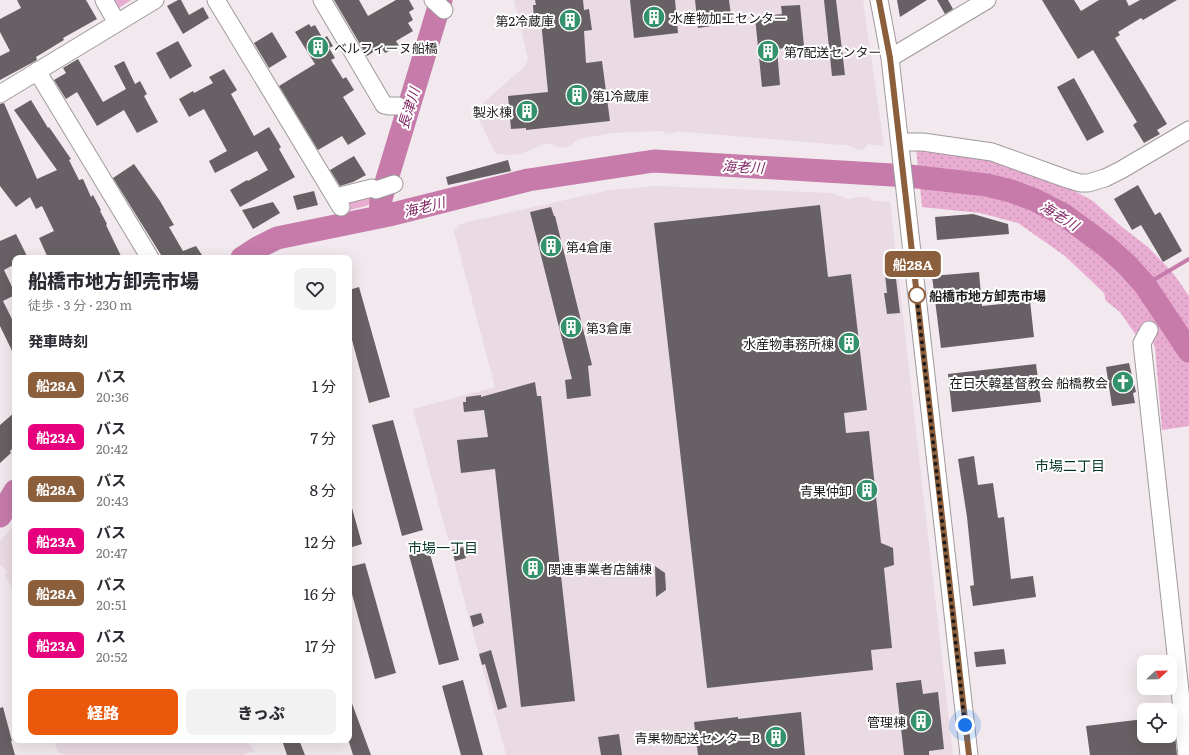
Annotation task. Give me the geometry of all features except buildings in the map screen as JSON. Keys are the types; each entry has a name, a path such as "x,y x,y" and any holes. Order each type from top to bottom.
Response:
{"street":[{"path":"104,0 118,23"},
{"path":"0,94 155,0"},
{"path":"216,0 338,202 372,188 387,187"},
{"path":"322,0 384,105 398,106"},
{"path":"879,0 890,58 969,755"},
{"path":"890,58 986,0"},
{"path":"37,71 148,255"},
{"path":"900,142 923,142 992,152 1067,179 1080,183 1088,183 1105,178 1121,170 1189,130"},
{"path":"1150,330 1142,343 1187,755"}],"shaded area":[{"path":"109,0 131,0 116,10"},
{"path":"514,0 863,0 884,146 868,144 861,150 845,144 686,132 682,133 679,131 669,134 661,131 612,133 578,139 570,146 562,148 550,144 544,144 520,154 497,154 493,149 475,110 525,66 528,59"},
{"path":"916,148 977,155 1069,188 1093,201 1122,227 1148,247 1173,273 1189,296 1189,426 1162,430 1155,347 1147,331 1140,341 1120,312 1106,301 1104,293 1065,256 1018,223 980,213 922,207"},
{"name":"船橋市地方卸売市場","path":"656,186 831,193 849,199 868,197 874,201 890,202 953,755 506,755 413,409 495,387 454,232 459,225 467,222 610,190"},
{"path":"374,196 373,202 366,206 350,210 346,206 351,197"},
{"path":"12,527 12,587 5,576 7,571 0,565 0,541"},
{"path":"55,743 248,743 255,751 242,755 67,755 58,752"}],"waterway":[{"name":"長津川","path":"380,217 381,199 441,0"},
{"name":"海老川","path":"247,255 277,238 389,215 528,180 654,161 909,176 987,185 1011,191 1035,200 1064,215 1106,246 1127,265 1145,285 1189,351"},
{"path":"1145,285 1189,259"},
{"name":"海老川","path":"0,516 12,496"}],"bus line":[{"name":"船28A","path":"879,0 890,58 969,755"}],"place":[{"name":"水産物加工センター","path":"654,17"},
{"name":"第2冷蔵庫","path":"570,20"},
{"name":"ベルフィーヌ船橋","path":"318,47"},
{"name":"第7配送センター","path":"768,51"},
{"name":"第1冷蔵庫","path":"577,95"},
{"name":"製氷棟","path":"527,111"},
{"name":"第4倉庫","path":"551,246"},
{"name":"船橋市地方卸売市場","path":"917,295"},
{"name":"第3倉庫","path":"571,327"},
{"name":"水産物事務所棟","path":"849,343"},
{"name":"在日大韓基督教会 船橋教会","path":"1123,382"},
{"name":"青果仲卸","path":"867,490"},
{"name":"関連事業者店舗棟","path":"533,568"},
{"name":"管理棟","path":"921,721"},
{"name":"青果物配送センターB","path":"776,737"}],"district":[{"name":"市場二丁目","path":"1070,465"},
{"name":"市場一丁目","path":"443,547"}],"route":[{"path":"917,295 916,290 965,725"}]}
